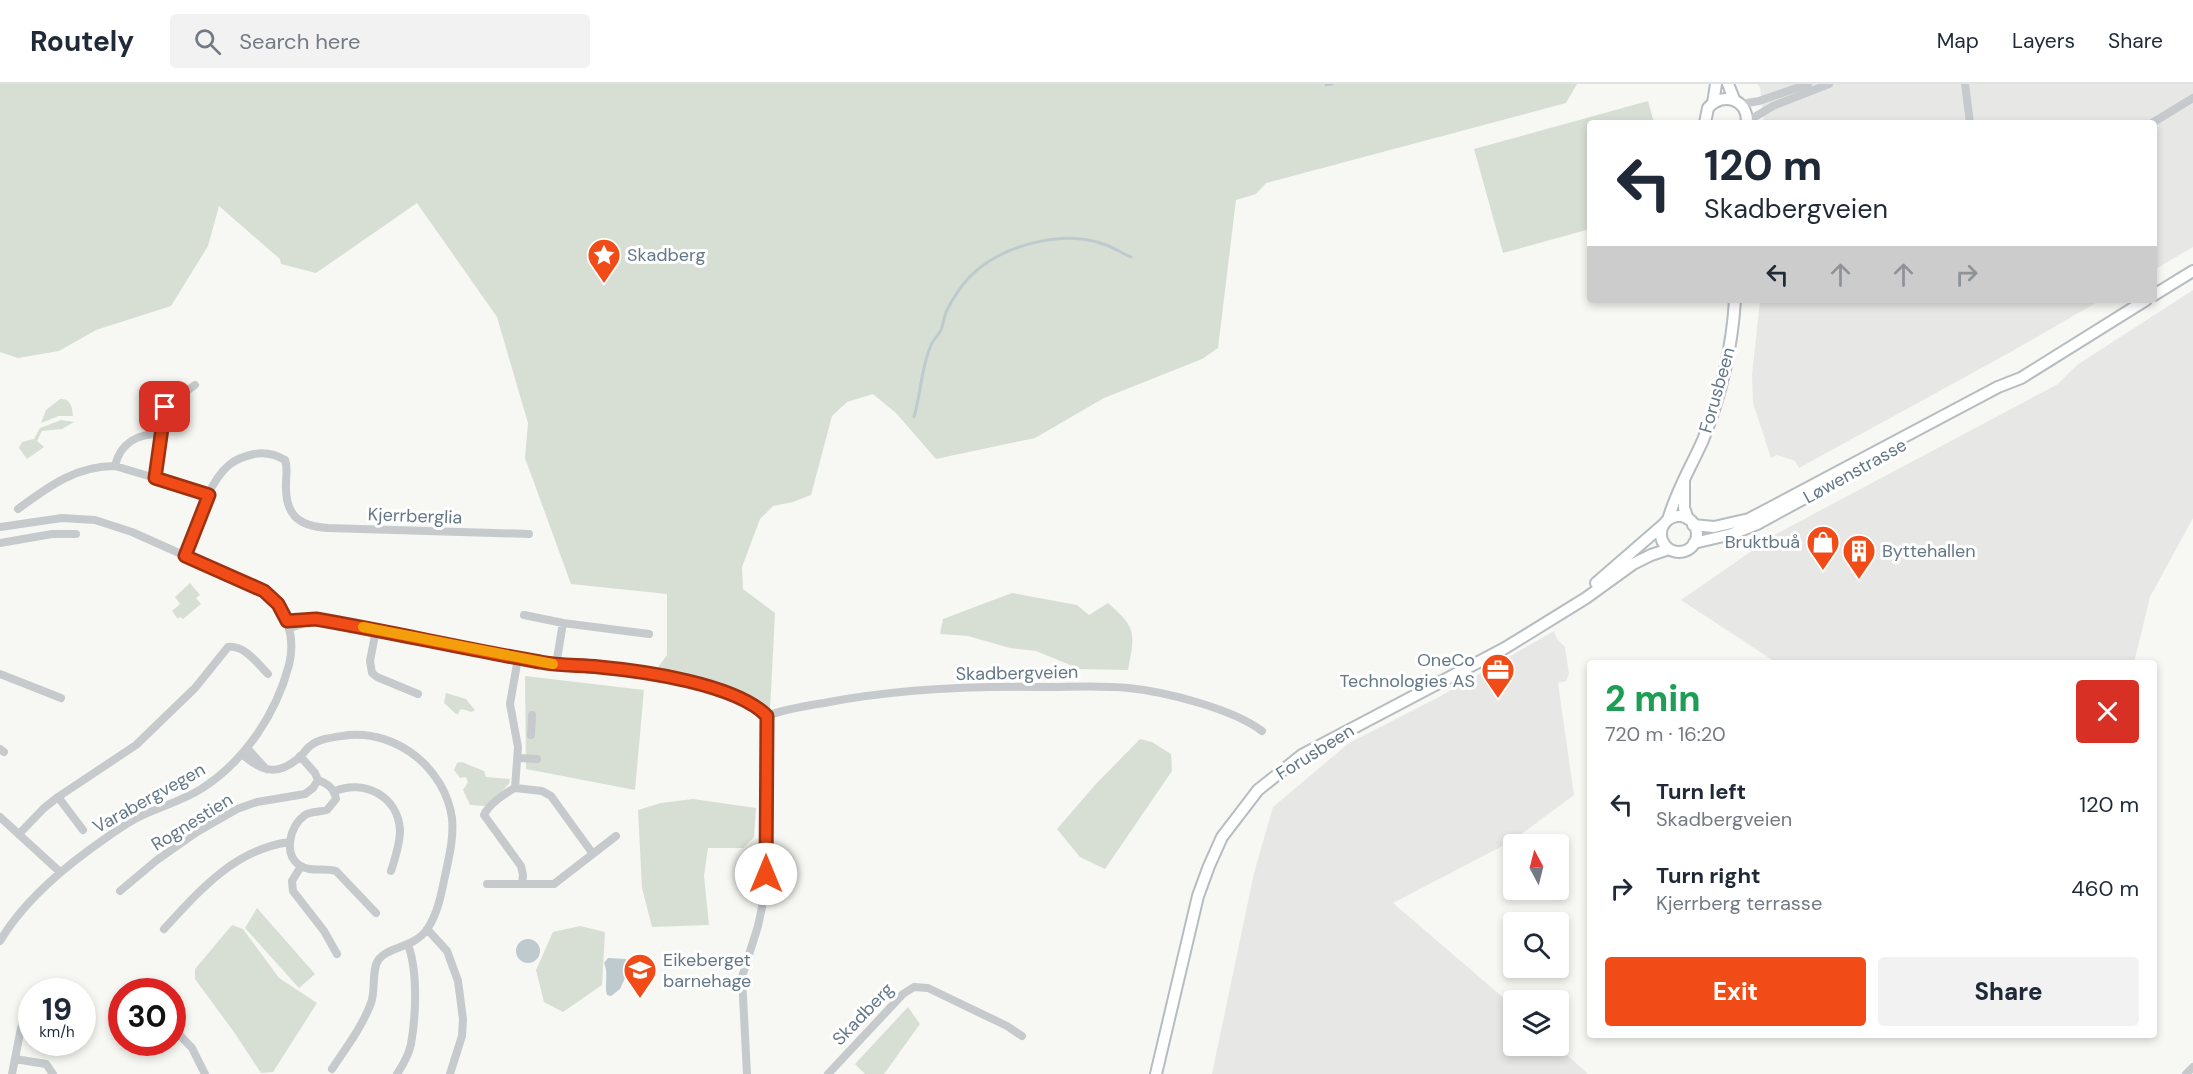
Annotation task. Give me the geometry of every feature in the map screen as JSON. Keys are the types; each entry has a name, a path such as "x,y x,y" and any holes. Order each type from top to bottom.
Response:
{"main road":[{"path":"1713,103 1716,84"},
{"path":"1728,84 1738,102 1745,109 1747,120"},
{"path":"1705,120 1705,114 1719,99 1738,102"},
{"path":"2157,293 2193,271"},
{"name":"Forusbeen","path":"1577,602 1583,594 1666,522 1677,491 1702,442 1721,389 1730,348 1735,303"},
{"name":"Løwenstrasse","path":"1694,543 1732,534 1757,524 2000,392 2009,384 2141,303"},
{"name":"Løwenstrasse","path":"1691,522 1714,527 1749,519 1998,387 2009,384"},
{"name":"Forusbeen","path":"1685,477 1683,502 1691,522"},
{"path":"1681,517 1691,522 1696,537 1687,550 1681,552 1670,549 1662,541 1662,530 1666,522 1681,517"},
{"name":"Forusbeen","path":"1156,1074 1198,896 1222,837 1258,790 1302,755 1505,648 1586,598 1642,559 1670,549"}],"street":[{"path":"1738,102 1759,101 1808,84"},
{"path":"1750,120 1773,106 1829,84"},
{"path":"1963,84 1970,120"},
{"path":"2157,120 2193,98"},
{"path":"155,478 165,407 195,385"},
{"path":"115,466 120,450 133,440 141,435 161,434"},
{"name":"Kjerrberglia","path":"209,495 218,478 230,463 263,453 276,455 285,460 287,501 291,512 307,526 529,534"},
{"path":"18,509 66,476 88,468 115,466 209,495 185,556"},
{"path":"0,527 62,518 95,520 115,525 264,591 278,604 289,625 316,619 556,665 597,666 671,678 736,695 753,704 767,716 766,888 759,926 742,977 747,1074"},
{"path":"0,543 52,534 76,534"},
{"path":"524,615 563,623 649,634"},
{"path":"556,665 563,623"},
{"name":"Varabergvegen","path":"0,941 29,902 60,872 125,825 201,789 232,765 268,717 285,679 292,644 289,625"},
{"path":"376,630 370,661 372,673 418,694"},
{"path":"19,834 58,797 136,745 195,688 228,647 243,650 268,674"},
{"path":"515,788 517,738 510,704 518,658"},
{"path":"0,674 61,698"},
{"name":"Skadbergveien","path":"767,716 783,710 848,698 910,690 1007,687 1129,688 1185,700 1245,719 1262,731"},
{"path":"531,735 532,715"},
{"path":"244,751 267,770 276,771 322,739 366,735 381,738 406,749 434,775 449,806 452,820 452,842 440,900 427,929 408,945 379,958 376,964 372,1001 353,1039 332,1069"},
{"path":"300,756 318,780 335,791 335,801 327,810 311,812 302,818 289,842 293,857 301,867 336,871 376,914"},
{"path":"518,758 537,759"},
{"name":"Rognestien","path":"120,891 176,846 217,820 237,809 257,802 305,794 318,780"},
{"path":"335,791 346,787 371,789 388,801 394,810 400,830 391,871"},
{"path":"522,884 521,867 492,828 484,813 515,788 542,790 551,796 593,854"},
{"path":"58,797 83,830"},
{"path":"0,817 60,872"},
{"path":"487,884 554,884 616,836"},
{"path":"164,929 226,867 263,848 289,842"},
{"path":"301,867 292,881 293,891 320,924 337,954"},
{"path":"427,929 447,951 458,981 463,1019 462,1036 450,1074"},
{"path":"397,1074 411,1044 414,1009 415,982 408,945"},
{"name":"Skadberg","path":"828,1074 903,994 914,987 928,988 1007,1026 1022,1036"},
{"path":"186,1042 192,1048 205,1074"},
{"path":"12,1074 18,1044"},
{"path":"15,1059 46,1064 53,1074"},
{"path":"2186,1074 2193,1067"}],"shaded area":[{"path":"0,84 1577,84 1566,103 1266,183 1256,194 1236,200 1218,348 1202,359 1104,398 1035,438 936,459 896,413 873,394 847,402 832,416 811,495 773,506 760,519 742,567 743,589 775,613 770,711 654,673 667,655 667,594 571,584 525,458 528,423 497,317 417,203 316,273 281,264 280,259 219,206 208,246 171,306 96,330 59,351 18,358 0,352"},
{"path":"1757,84 2193,84 2193,247 2157,268 2157,120 1764,120 1760,87"},
{"path":"1648,101 1653,120 1587,120 1587,230 1503,253 1474,149"},
{"path":"2193,290 2193,518 2150,597 2135,660 1772,660 1681,600 1776,534 2058,384 2077,365"},
{"path":"1760,303 2096,303 1799,468 1795,461 1777,455 1771,458 1753,403 1752,375"},
{"path":"60,399 69,402 73,416 59,416 41,423 46,410"},
{"path":"61,420 74,422 62,429 42,431 37,441 44,447 27,459 19,448 22,442 34,439 40,428"},
{"path":"190,583 200,595 196,598 201,604 183,619 180,617 178,619 172,611 180,604 175,597"},
{"path":"1012,593 1077,605 1089,615 1108,603 1129,625 1132,632 1128,670 1080,669 1036,651 1010,648 968,636 940,634 943,619"},
{"path":"1554,631 1557,639 1565,647 1569,674 1566,681 1558,683 1574,795 1521,834 1503,834 1503,846 1393,903 1503,997 1503,1056 1568,1056 1588,1074 1212,1074 1254,873 1273,807 1349,743 1439,697"},
{"path":"525,676 644,690 635,790 526,769"},
{"path":"446,693 466,699 475,710 472,712 461,709 456,714 444,703"},
{"path":"1140,739 1152,742 1171,754 1172,771 1105,869 1080,857 1057,829 1095,785"},
{"path":"462,762 484,771 486,777 510,779 509,784 486,806 470,805 463,790 468,782 466,777 460,778 454,770 457,763"},
{"path":"693,799 756,808 754,837 743,848 708,848 704,876 709,925 652,927 642,888 638,810 661,803"},
{"path":"257,908 315,974 299,988 245,928"},
{"path":"232,925 243,929 279,978 317,1003 273,1072 261,1073 195,979 195,969"},
{"path":"580,926 605,932 602,985 563,1012 544,1002 536,970 553,932"},
{"path":"528,939 537,942 540,951 537,960 528,963 519,960 516,951 519,942"},
{"path":"608,958 626,959 630,967 620,989 611,996 607,995 604,963"},
{"path":"908,1007 920,1024 884,1074 865,1074 855,1064"}],"waterway":[{"path":"1326,85 1332,84"},
{"path":"914,417 928,354 941,330 946,312 967,280 989,261 1020,247 1055,239 1090,240 1131,257"}],"slow traffic":[{"path":"363,627 553,664"}],"place":[{"name":"Skadberg","path":"604,284"},
{"name":"Bruktbuå","path":"1823,571"},
{"name":"Byttehallen","path":"1859,580"},
{"name":"OneCo Technologies AS","path":"1498,699"},
{"name":"Eikeberget barnehage","path":"640,999"}],"route":[{"path":"165,407 155,478 209,495 185,556 264,591 278,604 287,621 316,619 556,665 597,666 671,678 736,695 761,710 767,716 766,874"}]}
